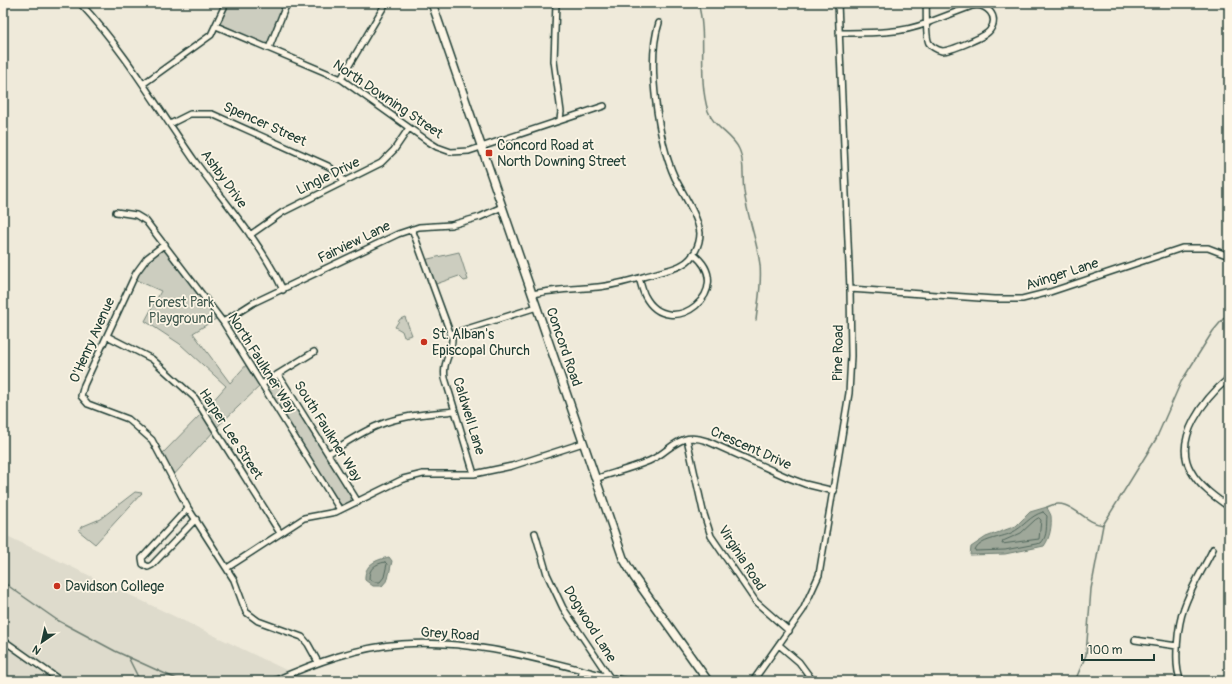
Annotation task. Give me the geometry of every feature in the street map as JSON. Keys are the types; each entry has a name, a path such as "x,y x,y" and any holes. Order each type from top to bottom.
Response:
{"main road":[{"name":"Concord Road","path":"432,3 584,443 595,479 628,567 708,681"}],"street":[{"name":"Ashby Drive","path":"80,3 115,44 272,267 283,290"},
{"path":"143,84 206,40 216,26 226,3"},
{"path":"269,48 287,3"},
{"path":"341,79 386,3"},
{"path":"556,3 554,51 561,112 560,119"},
{"name":"Pine Road","path":"753,681 779,646 811,597 819,575 844,425 850,371 850,289 838,3"},
{"path":"839,33 896,30 927,23 978,5 983,6 991,12 994,22 990,31 986,34 949,50 938,50 930,44 928,40 927,23 926,3"},
{"path":"532,294 599,286 639,278 679,266 689,260 699,242 699,228 668,158 657,110 654,70 656,35 659,23"},
{"name":"North Downing Street","path":"216,26 341,79 409,128 443,150 459,152 482,147 555,123 560,119 604,106"},
{"name":"Spencer Street","path":"170,124 195,113 216,115 328,166 338,173 344,181"},
{"name":"Lingle Drive","path":"250,235 283,212 381,163 394,150 409,128"},
{"name":"Fairview Lane","path":"223,322 253,303 412,229 451,225 480,217 502,207"},
{"name":"North Faulkner Way","path":"116,212 143,218 165,244 223,322 340,510"},
{"path":"412,229 451,334 537,307"},
{"name":"O'Henry Avenue","path":"165,244 147,258 139,267 84,385 81,396 88,404 128,419 147,435 159,451 168,473 188,508 234,580 243,607 250,616 263,623 302,637 308,644 318,662"},
{"name":"Avinger Lane","path":"850,289 978,298 1022,299 1050,292 1182,248 1208,248 1229,256"},
{"path":"639,278 645,296 658,310 672,314 679,314 691,310 701,301 708,284 704,265 693,254"},
{"name":"Caldwell Lane","path":"451,334 452,342 444,363 444,373 454,411 474,474"},
{"name":"Harper Lee Street","path":"108,336 152,359 195,398 280,533"},
{"path":"262,384 314,352"},
{"name":"South Faulkner Way","path":"278,374 358,502"},
{"path":"1229,378 1205,402 1188,434 1185,452 1188,467 1195,478 1229,507"},
{"path":"328,454 368,430 387,422 407,417 454,411"},
{"name":"Crescent Drive","path":"595,479 649,461 674,443 687,439 699,439 707,441 789,478 805,484 834,491"},
{"name":"Virginia Road","path":"687,439 703,511 711,536 756,602 789,631"},
{"path":"227,568 304,518 340,510 403,479 416,475 474,474 512,466 584,443"},
{"path":"188,508 142,558 143,564 148,567 152,565 196,519"},
{"name":"Dogwood Lane","path":"535,533 547,574 563,608 611,679"},
{"path":"1181,681 1176,662 1183,608 1213,549"},
{"path":"3,640 61,681"},
{"path":"1135,640 1178,646"},
{"name":"Grey Road","path":"274,681 318,662 379,647 431,643 483,648 582,670 611,679 626,681"},
{"path":"779,646 799,662 813,681"},
{"path":"580,681 582,670"}],"shaded area":[{"name":"Davidson College","path":"3,534 309,681 63,681 3,638"},
{"path":"3,643 40,672 55,681 3,681"}],"green space":[{"path":"226,3 287,3 269,47 217,25"},
{"name":"Forest Park Playground","path":"165,245 219,317 193,333 230,383 248,363 262,384 215,429 204,411 226,386 180,344 145,321 161,291 134,279 140,268"},
{"path":"459,252 468,280 464,281 459,276 433,285 424,260"},
{"path":"405,317 412,335 404,337 402,331 395,327 400,319"},
{"path":"277,381 281,382 352,496 350,502 342,505 338,501 269,390 269,386"},
{"path":"204,411 215,430 171,478 161,455"},
{"path":"135,492 142,493 95,544 79,531 81,527 100,519"}],"water":[{"path":"1047,507 1051,516 1051,524 1049,536 1044,546 1005,554 970,555 971,547 986,537 1016,526 1030,512"},
{"path":"389,557 392,561 388,579 382,586 373,586 365,580 366,570 371,564"}],"waterway":[{"path":"698,3 702,29 703,84 708,111 714,122 736,144 742,159 745,200 757,246 760,265 760,286 756,320"},
{"path":"1075,681 1086,655 1091,589 1103,525 1156,439 1181,382 1213,331 1229,312"},
{"path":"1047,507 1055,504 1062,504 1089,520 1103,525"},
{"path":"3,580 7,585 57,620 115,651 181,681"},
{"path":"128,657 140,681"}],"place":[{"name":"Concord Road at North Downing Street","path":"489,153"},
{"name":"St. Alban's Episcopal Church","path":"424,342"},
{"name":"Davidson College","path":"57,586"}]}
